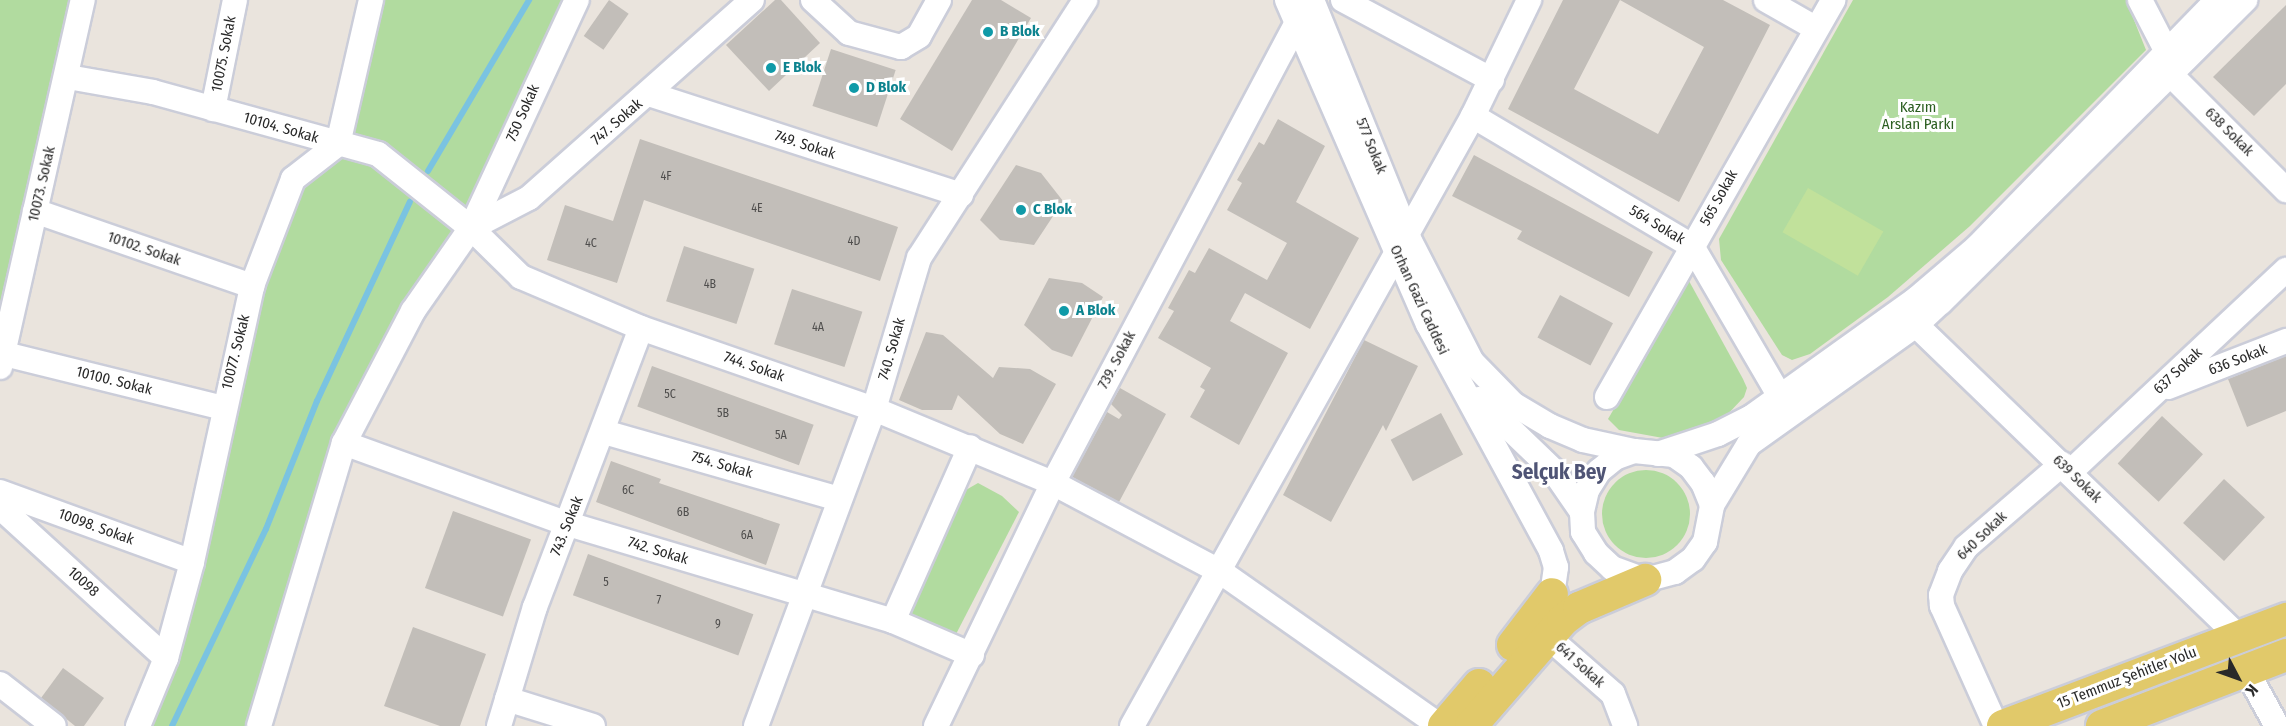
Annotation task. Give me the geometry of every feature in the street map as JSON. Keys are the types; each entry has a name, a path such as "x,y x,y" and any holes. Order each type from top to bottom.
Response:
{"main road":[{"path":"1471,726 1548,637 1579,608 1645,580"},
{"path":"1442,726 1538,616 1552,594"},
{"name":"15 Temmuz Şehitler Yolu","path":"2003,726 2237,635 2286,619"},
{"path":"2102,726 2286,654"}],"street":[{"name":"10073. Sokak","path":"3,361 35,211 68,77 83,0"},
{"name":"10075. Sokak","path":"213,109 235,0"},
{"path":"338,144 371,0"},
{"name":"750 Sokak","path":"259,726 344,443 413,311 471,228 577,0"},
{"name":"747. Sokak","path":"471,228 529,198 650,94 752,0"},
{"path":"813,0 849,33 870,42 901,47 919,36 939,0"},
{"name":"740. Sokak","path":"756,726 874,409 919,258 1084,0"},
{"name":"Orhan Gazi Caddesi","path":"1287,0 1402,245 1428,324 1551,550 1556,567 1552,594"},
{"name":"739. Sokak","path":"936,726 1053,483 1311,0"},
{"name":"577 Sokak","path":"1311,0 1402,245 1434,291 1472,362 1514,404 1583,440 1646,452"},
{"path":"1343,0 1492,80"},
{"path":"1132,726 1221,572 1473,116 1528,0"},
{"path":"1767,0 1815,28"},
{"name":"565 Sokak","path":"1607,397 1833,0"},
{"name":"638 Sokak","path":"2140,0 2169,63 2286,190"},
{"path":"1458,376 1553,470 1583,522 1596,553 1612,568 1645,580 1675,572 1693,559 1705,542 1713,505 1749,444 1916,325 2169,63 2217,0"},
{"path":"1552,594 1583,522 1587,490 1599,471 1615,458 1718,435 1750,418 1916,299 1977,247 2169,63 2245,0"},
{"name":"10104. Sokak","path":"68,77 153,92 378,154 471,228"},
{"name":"749. Sokak","path":"650,94 961,195"},
{"name":"564 Sokak","path":"1473,116 1692,246 1779,395"},
{"name":"10077. Sokak","path":"138,726 166,658 192,562 223,408 252,286 294,179 338,144"},
{"name":"10102. Sokak","path":"35,211 252,286"},
{"name":"744. Sokak","path":"471,228 520,278 641,328 874,409 1053,483 1221,572 1442,726"},
{"name":"637 Sokak","path":"2066,468 2156,392 2286,270"},
{"name":"639 Sokak","path":"1916,325 2237,635"},
{"name":"743. Sokak","path":"499,726 535,607 604,432 641,328"},
{"name":"636 Sokak","path":"2156,392 2286,341"},
{"name":"10100. Sokak","path":"3,361 223,408"},
{"name":"754. Sokak","path":"604,432 839,499"},
{"name":"742. Sokak","path":"344,443 568,524 893,621 972,655"},
{"path":"893,621 970,447"},
{"path":"1646,452 1674,455 1691,467 1703,483 1713,505"},
{"name":"640 Sokak","path":"1996,726 1942,606 1941,595 1950,571 1966,547 2066,468"},
{"name":"10098. Sokak","path":"0,492 192,562"},
{"name":"10098","path":"0,507 166,658"},
{"name":"641 Sokak","path":"1548,637 1613,694 1625,726"},
{"path":"2246,670 2277,726"},
{"path":"0,684 54,726"},
{"path":"507,699 593,726"}],"green space":[{"path":"0,0 79,0 0,325"},
{"path":"372,0 577,0 344,443 259,726 138,726 223,408 293,179 338,144"},
{"name":"Kazım Arslan Parkı","path":"1853,0 2126,0 2146,50 1970,226 1888,297 1810,354 1792,360 1782,355 1721,260 1719,239"},
{"path":"1808,188 1883,232 1858,276 1782,232"},
{"path":"1689,281 1743,379 1747,388 1744,397 1725,417 1663,438 1619,430 1608,419"},
{"path":"1646,470 1663,474 1677,483 1686,497 1690,514 1686,531 1677,545 1663,554 1646,558 1629,554 1615,545 1606,531 1602,514 1606,497 1615,483 1629,474"},
{"path":"978,483 1002,496 1019,512 954,638 900,620 959,494"}],"building":[{"path":"609,0 629,14 603,50 584,36"},
{"name":"E Blok","path":"775,0 781,0 820,43 769,91 726,45"},
{"path":"972,0 1001,0 1031,18 952,151 900,119"},
{"path":"1563,0 1620,0 1723,0 1770,25 1679,202 1508,109","holes":["1620,0 1704,47 1658,134 1574,89"]},
{"path":"2286,5 2286,84 2254,116 2213,77"},
{"name":"D Blok","path":"831,49 896,70 877,127 812,106"},
{"path":"1278,119 1325,146 1296,202 1359,238 1310,329 1245,293 1230,321 1288,353 1239,445 1190,417 1205,390 1200,387 1211,368 1158,338 1174,311 1168,308 1189,270 1195,273 1209,248 1267,280 1287,243 1227,210 1242,183 1237,180 1259,142 1264,145"},
{"path":"640,139 898,227 880,281 644,200 617,283 547,260 565,205 613,221"},
{"path":"1474,155 1653,252 1629,297 1517,239 1522,231 1452,196"},
{"name":"C Blok","path":"1016,165 1041,173 1063,201 1034,245 1000,240 980,220"},
{"path":"684,246 754,269 736,324 666,301"},
{"name":"A Blok","path":"1049,278 1082,283 1103,297 1072,357 1052,350 1024,325"},
{"path":"792,289 862,312 844,367 774,344"},
{"path":"1560,295 1613,323 1590,366 1537,337"},
{"path":"926,332 943,335 993,378 999,367 1030,369 1056,384 1023,444 1000,434 958,395 952,410 922,410 899,400"},
{"path":"1364,340 1418,366 1386,431 1383,425 1331,522 1283,495"},
{"path":"2286,356 2286,411 2247,427 2228,379"},
{"path":"652,366 814,425 799,465 637,406"},
{"path":"1120,388 1166,414 1119,502 1072,477 1107,412 1119,419 1122,415 1111,404"},
{"path":"1441,413 1463,454 1413,481 1391,440"},
{"path":"2162,416 2203,454 2159,502 2118,464"},
{"path":"611,461 661,479 659,483 780,524 766,565 596,502"},
{"path":"2224,479 2265,517 2224,561 2183,523"},
{"path":"453,511 531,539 503,616 425,588"},
{"path":"588,554 753,614 738,656 573,595"},
{"path":"413,627 486,654 460,726 440,726 384,706"},
{"path":"63,668 104,698 84,726 75,726 41,698"}],"waterway":[{"path":"428,171 529,0"},
{"path":"172,726 266,529 317,401 410,202"}],"place":[{"name":"B Blok","path":"988,32"},
{"name":"E Blok","path":"771,68"},
{"name":"D Blok","path":"854,88"},
{"name":"C Blok","path":"1021,210"},
{"name":"A Blok","path":"1064,311"}],"district":[{"name":"Selçuk Bey","path":"1559,472"}]}
